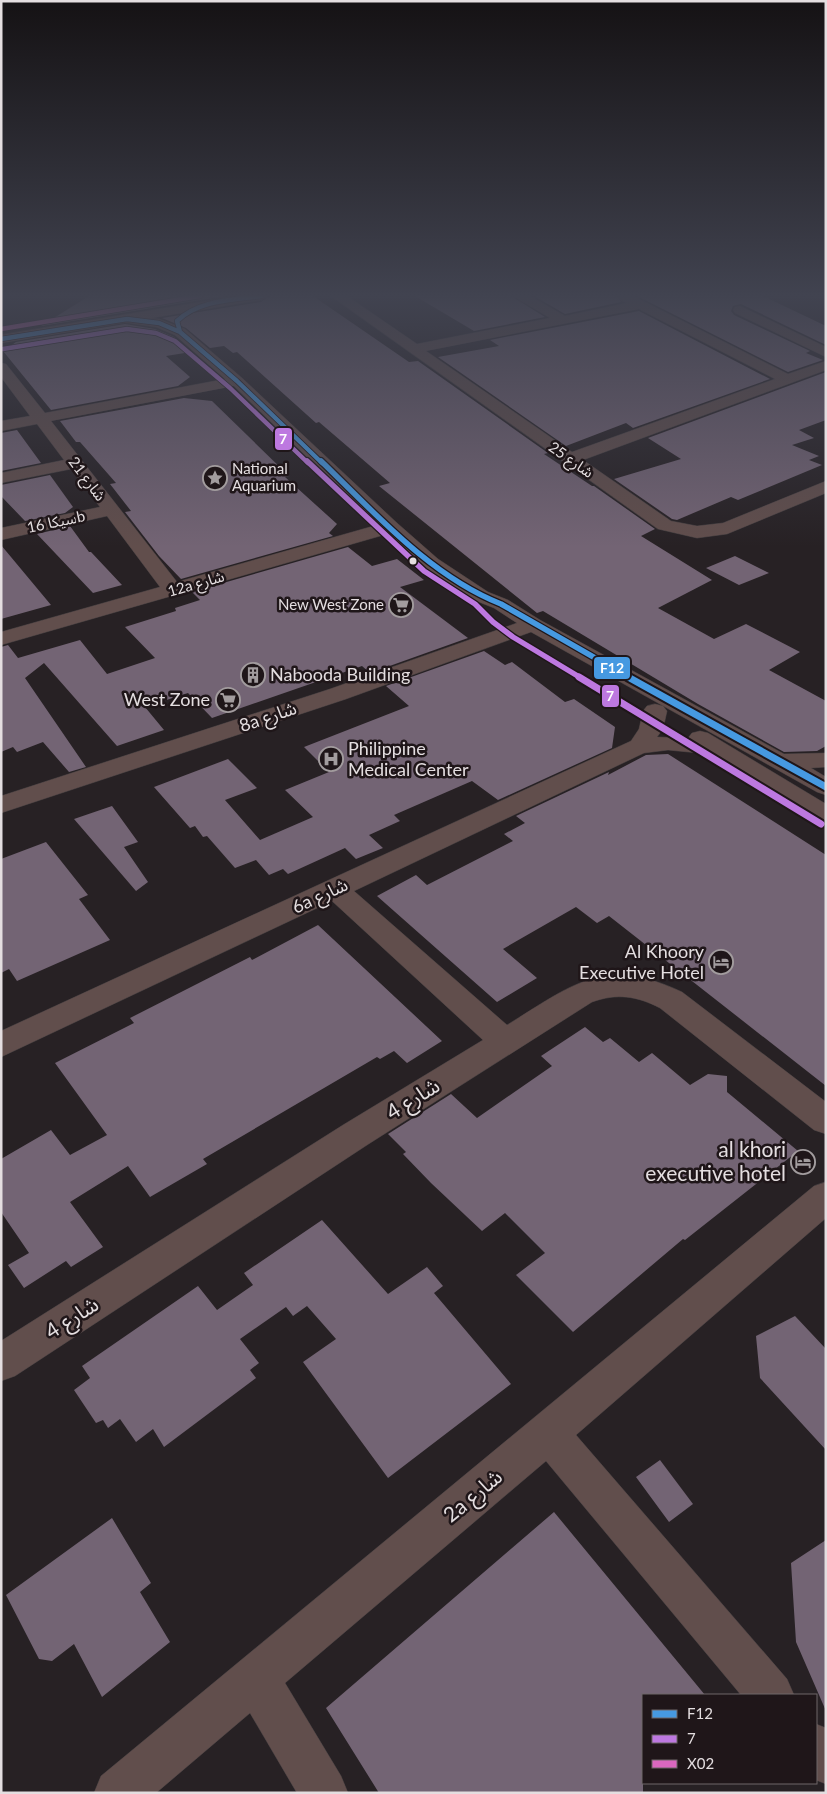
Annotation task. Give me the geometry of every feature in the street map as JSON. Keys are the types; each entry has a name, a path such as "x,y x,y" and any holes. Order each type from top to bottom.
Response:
{"street":[{"name":"شارع 21","path":"7,380 76,463 173,590"},
{"name":"شارع 25","path":"458,380 665,525 696,532 727,528 826,486"},
{"path":"569,459 785,380"},
{"path":"1,426 237,381 390,528 431,564 481,596 501,604 526,626 655,710 826,815"},
{"path":"1,478 76,463"},
{"name":"سيكا 16b","path":"1,534 111,510"},
{"name":"12a شارع","path":"1,639 390,528"},
{"path":"526,626 779,760 826,787"},
{"name":"8a شارع","path":"1,805 319,700 526,626"},
{"path":"639,746 652,729 655,710"},
{"name":"6a شارع","path":"1,1045 639,746 676,743 714,747"},
{"path":"779,760 797,762 826,760"},
{"path":"335,889 505,1042"},
{"name":"شارع 4","path":"1,1363 347,1140 581,994 602,986 625,984 649,989 671,1000 826,1121"},
{"name":"2a شارع","path":"118,1793 548,1433 826,1197"},
{"path":"548,1433 770,1694"},
{"path":"256,1678 324,1793"},
{"path":"817,1749 826,1760"}],"building":[{"path":"26,380 186,380 178,386 51,410"},
{"path":"268,380 444,380 548,453 544,454 655,529 641,536 712,580 658,608 714,639 746,624 800,652 769,670 826,701 826,746 817,751 784,752 698,704 543,611 537,613 379,486 390,483 319,422 316,423"},
{"path":"471,380 768,380 633,428 626,423 566,446"},
{"path":"805,380 826,380 826,420 799,430 814,438 792,445 819,456 809,460 822,465 738,500 731,497 677,520 672,519 614,479 681,459 648,438"},
{"path":"184,398 212,401 289,476 285,477 337,524 329,533 333,536 181,579 159,556 125,512 131,511 110,484 116,483 80,442 76,442 60,421"},
{"path":"17,430 41,463 1,471 1,433"},
{"path":"50,475 73,507 65,513 25,521 1,496 1,485"},
{"path":"70,526 89,552 122,585 93,593 37,534"},
{"path":"1,545 51,605 1,619"},
{"name":"Nabooda Building","path":"348,547 372,566 397,559 424,580 400,587 468,638 370,673 362,666 212,718 188,693 145,707 164,730 117,746 44,663 25,678 86,767 69,772 43,742 17,752 13,747 1,752 1,647 8,645 18,658 80,640 107,674 155,658 125,627 176,611 175,608 200,600 192,592"},
{"path":"735,556 769,573 739,585 706,568"},
{"path":"484,651 505,665 512,662 565,702 574,699 615,727 612,748 498,800 472,781 394,815 400,821 369,835 383,848 356,859 345,848 288,874 283,869 269,875 256,860 235,868 207,836 203,837 195,826 190,828 154,787 228,759 257,788 225,800 260,840 313,817 285,790 329,772 304,747 409,706 386,686"},
{"path":"668,754 826,855 826,1086 609,916 597,923 576,907 503,949 537,978 497,1002 377,896 416,875 427,885 513,841 504,834 525,823 516,816 609,772 608,775 646,755"},
{"path":"112,806 138,842 124,847 148,882 136,891 74,819"},
{"path":"46,842 88,895 79,899 110,940 17,981 9,969 1,973 1,859"},
{"path":"318,925 442,1041 407,1063 394,1051 380,1059 377,1057 203,1159 207,1164 150,1197 128,1166 70,1202 103,1247 71,1267 66,1261 24,1288 8,1265 29,1253 1,1212 1,1159 51,1130 70,1155 107,1135 55,1063 134,1023 130,1018 250,957 252,960"},
{"path":"585,1027 603,1042 610,1038 639,1062 652,1053 690,1085 708,1074 727,1076 727,1092 798,1151 685,1240 683,1239 573,1332 516,1275 545,1253 505,1213 482,1231 431,1183 403,1154 406,1152 388,1134 451,1094 477,1118 552,1066 541,1056"},
{"path":"322,1220 388,1294 427,1267 443,1286 434,1293 511,1384 388,1478 303,1362 336,1339 307,1306 293,1316 286,1307 240,1339 259,1363 250,1370 256,1378 164,1447 153,1429 136,1442 120,1419 108,1428 103,1420 96,1423 74,1390 90,1378 82,1366 198,1286 217,1310 253,1285 244,1273"},
{"path":"795,1316 826,1349 826,1450 760,1378 756,1336"},
{"path":"660,1460 693,1504 669,1522 636,1477"},
{"path":"554,1512 704,1694 642,1694 643,1793 379,1793 326,1708"},
{"path":"112,1518 151,1583 140,1592 170,1642 102,1697 74,1644 52,1661 39,1659 6,1595"},
{"path":"826,1540 826,1711 796,1642 791,1563"}],"transit line":[{"name":"7","path":"220,380 424,571 475,604 493,622 513,637 821,824"},
{"name":"F12","path":"236,380 390,527 431,563 481,596 501,604 533,624 826,787"}],"place":[{"name":"National Aquarium","path":"215,478"},
{"name":"New West Zone","path":"401,605"},
{"name":"Nabooda Building","path":"253,675"},
{"name":"West Zone","path":"228,700"},
{"name":"Philippine Medical Center","path":"331,759"},
{"name":"Al Khoory Executive Hotel","path":"721,962"},
{"name":"al khori executive hotel","path":"803,1162"}]}
